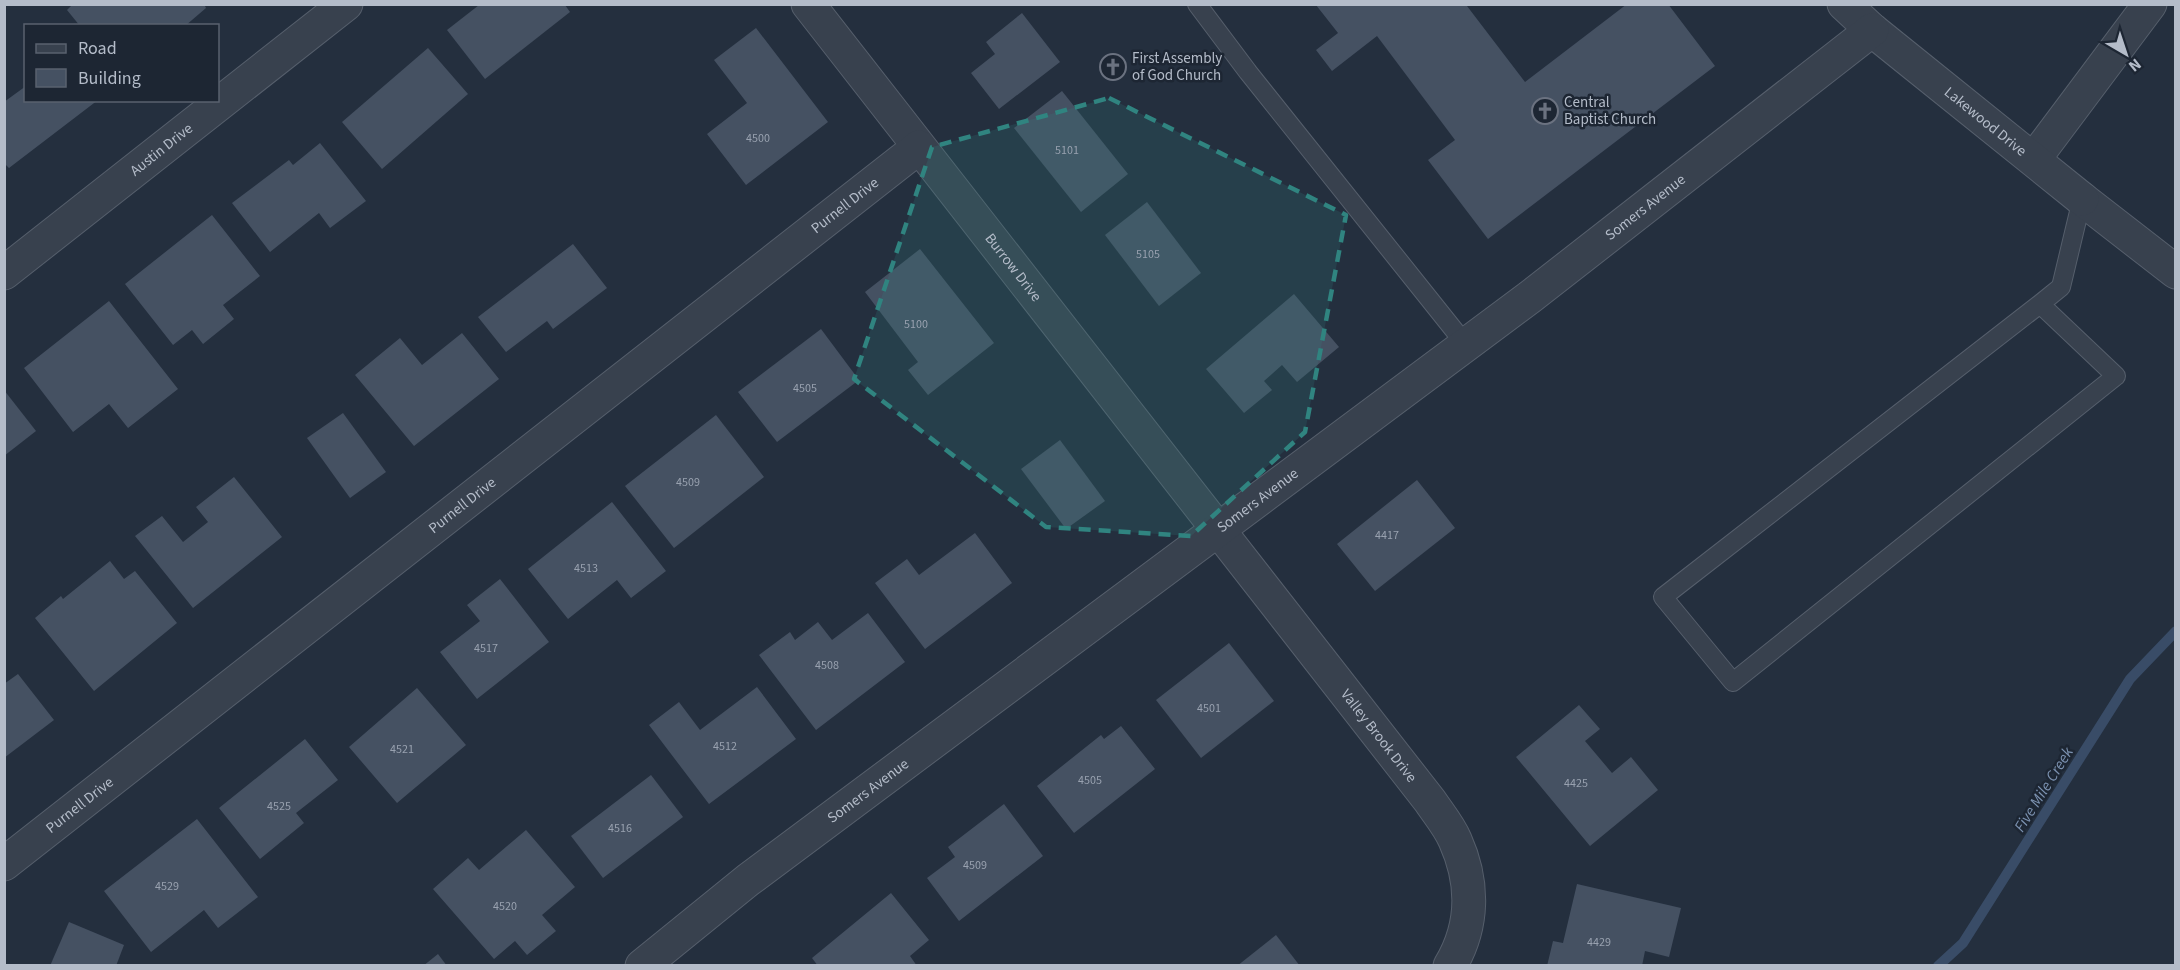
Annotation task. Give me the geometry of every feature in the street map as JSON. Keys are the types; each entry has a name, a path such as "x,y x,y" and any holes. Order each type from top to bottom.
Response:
{"street":[{"name":"Austin Drive","path":"4,273 346,4"},
{"name":"Burrow Drive","path":"808,4 1219,531"},
{"name":"Lakewood Drive","path":"1845,4 1872,30 2034,159 2150,4"},
{"name":"Somers Avenue","path":"642,966 748,880 1466,345 1872,30"},
{"name":"Purnell Drive","path":"4,864 919,147"},
{"path":"2034,159 2175,272"},
{"name":"Valley Brook Drive","path":"1219,531 1430,801 1454,838 1466,868 1469,897 1468,926 1459,952 1450,966"}],"lane":[{"path":"1197,4 1248,72 1466,345"},
{"path":"2040,304 2115,376 1733,682 1663,597 2061,287 2082,199"}],"highlighted area":[{"path":"1109,98 1346,215 1305,432 1191,536 1046,527 854,379 932,147"}],"building":[{"path":"73,4 204,4 206,8 187,24 78,24 67,10"},
{"name":"Central Baptist Church","path":"1627,4 1668,4 1715,66 1488,239 1428,160 1455,140 1377,36 1332,71 1316,50 1338,33 1316,5 1469,5 1467,6 1525,82"},
{"path":"479,5 565,5 570,12 485,79 447,30"},
{"path":"1022,13 1060,62 999,109 971,73 995,54 986,42"},
{"path":"756,28 828,122 746,185 707,134 747,103 714,60"},
{"path":"428,48 468,94 382,169 342,122"},
{"path":"24,87 24,102 95,102 9,168 4,163 4,102"},
{"path":"1062,91 1128,174 1081,212 1014,128"},
{"path":"320,143 366,201 330,228 319,213 270,252 232,203 289,160 293,165"},
{"path":"1147,202 1201,273 1159,306 1105,235"},
{"path":"212,215 260,276 223,305 234,319 203,344 192,330 173,345 125,284"},
{"path":"573,244 607,288 553,329 547,321 506,352 478,317"},
{"path":"920,249 994,343 928,395 908,370 918,362 865,292"},
{"path":"1294,294 1339,347 1297,382 1282,365 1264,381 1272,390 1244,413 1206,369"},
{"path":"109,301 178,389 128,428 109,404 73,432 24,368"},
{"path":"821,329 859,380 777,442 738,392"},
{"path":"462,333 499,379 414,446 355,375 400,338 422,365"},
{"path":"4,390 36,431 4,456"},
{"path":"343,413 386,472 350,498 307,438"},
{"path":"716,415 764,477 674,548 625,486"},
{"path":"1060,440 1105,501 1066,529 1021,469"},
{"path":"234,477 282,537 193,608 135,536 162,516 183,542 208,522 196,507"},
{"path":"1417,480 1455,528 1375,591 1337,544"},
{"path":"612,502 666,571 631,598 617,580 568,619 528,569"},
{"path":"975,533 1012,583 925,649 875,583 907,559 919,575"},
{"path":"110,561 124,579 135,571 177,623 94,691 35,618 61,596 63,599"},
{"path":"500,579 549,642 477,699 440,652 480,621 467,605"},
{"path":"868,613 905,662 816,730 759,655 790,632 795,640 818,622 832,640"},
{"path":"1229,643 1274,701 1201,758 1156,700"},
{"path":"18,674 54,720 4,758 4,684"},
{"path":"757,687 796,739 709,804 649,725 679,702 700,730"},
{"path":"417,688 466,745 397,803 349,747"},
{"path":"1579,705 1600,729 1585,741 1612,773 1631,757 1658,790 1590,846 1516,757"},
{"path":"1121,726 1155,769 1074,833 1037,786 1101,735 1104,739"},
{"path":"305,739 338,780 296,813 304,823 260,859 219,808"},
{"path":"651,775 683,817 603,878 571,836"},
{"path":"1004,804 1043,856 959,921 927,878 955,857 948,847"},
{"path":"197,819 258,897 218,928 204,910 151,952 104,891"},
{"path":"526,830 575,887 542,915 556,931 527,955 515,941 494,959 433,889 468,858 479,870"},
{"path":"1577,884 1681,908 1669,957 1645,951 1642,966 1547,966 1553,941 1563,943"},
{"path":"891,893 929,940 910,956 917,966 818,966 812,958"},
{"path":"69,922 124,945 116,966 50,966"},
{"path":"1276,935 1300,966 1237,966"},
{"path":"438,954 447,966 423,966"}],"waterway":[{"name":"Five Mile Creek","path":"1938,966 1963,943 2130,679 2176,631"}],"place":[{"name":"First Assembly of God Church","path":"1113,67"},
{"name":"Central Baptist Church","path":"1545,111"}]}
